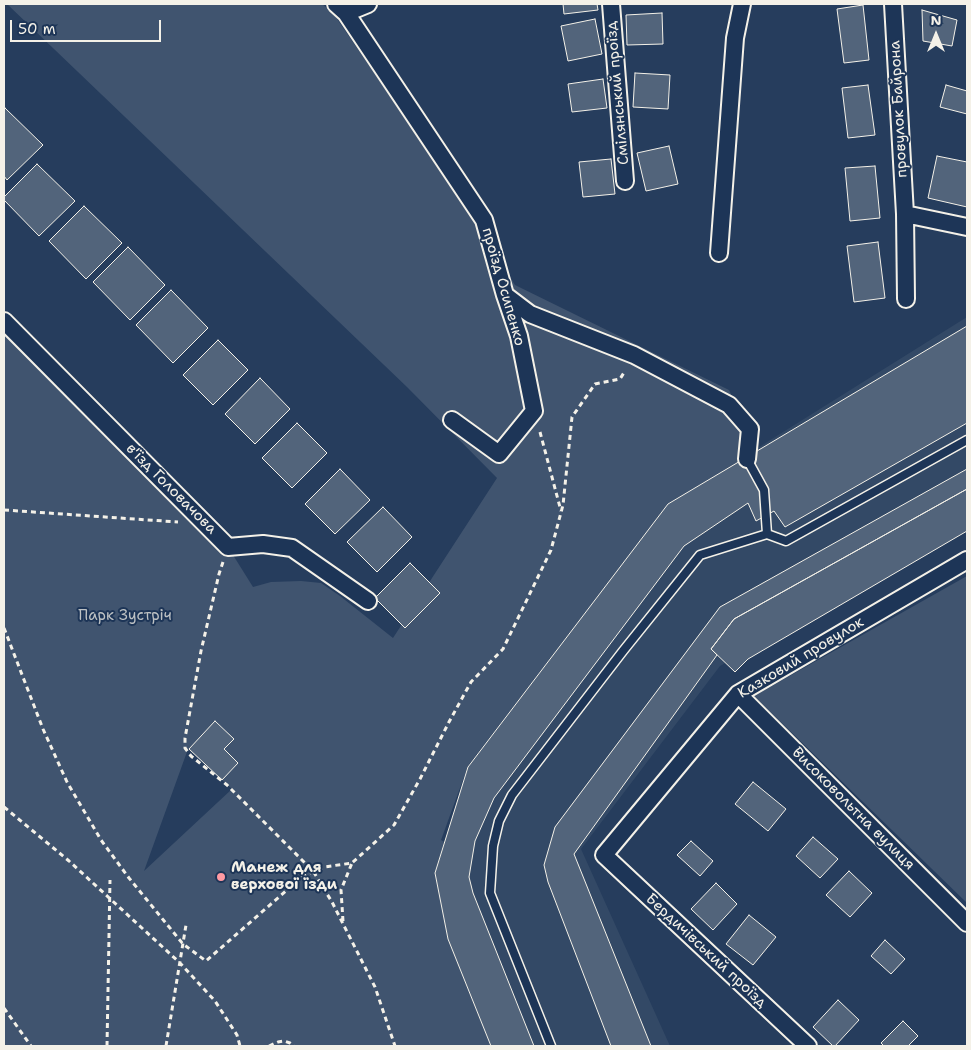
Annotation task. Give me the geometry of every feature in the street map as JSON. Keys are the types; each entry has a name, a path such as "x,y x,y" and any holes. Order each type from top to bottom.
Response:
{"street":[{"path":"341,8 368,4"},
{"name":"Смілянський проїзд","path":"611,4 625,181"},
{"path":"719,253 735,38 742,4"},
{"name":"провулок Байрона","path":"893,4 905,214 906,299"},
{"name":"проїзд Осипенко","path":"341,8 484,220 505,295 519,336 534,411"},
{"path":"905,214 967,227"},
{"path":"505,295 530,314 634,355 729,405 750,429 747,459"},
{"name":"в'їзд Головачова","path":"4,321 228,546 263,544 292,548 368,601"},
{"path":"452,420 499,454 534,411"},
{"name":"Казковий провулок","path":"604,855 738,694 967,560"},
{"name":"Високовольтна вулиця","path":"738,694 967,923"},
{"name":"Бердичівський проїзд","path":"604,855 808,1046"}],"lane":[{"path":"551,1046 490,893 493,846 499,821 512,795 700,554 767,534 786,541 967,440"},
{"path":"747,459 764,490 767,534"}],"path":[{"path":"343,924 341,890 352,863 394,825 471,682 503,650 551,550 563,505 572,417 595,384 620,380 634,355"},
{"path":"534,411 561,511"},
{"path":"4,510 207,524"},
{"path":"228,546 219,574 201,651 185,738 185,748 191,756 227,785 313,872 332,902 375,987 395,1046"},
{"path":"4,628 43,729 67,782 100,840 183,944 206,961 303,876 324,867 352,863"},
{"path":"4,806 69,861 180,963 215,1001 237,1035 241,1046"},
{"path":"107,1046 110,880"},
{"path":"166,1046 186,925"},
{"path":"4,1008 31,1046"},
{"path":"269,1046 284,1041 294,1046"}],"shaded area":[{"path":"967,317 967,528 720,666 581,849 670,1046 491,1046 447,938 435,873 468,767 668,504"}],"green space":[{"name":"Парк Зустріч","path":"7,4 322,4 333,13 477,223 515,285 729,390 757,451 668,504 468,766 441,840 444,842 435,873 448,939 491,1046 4,1046 4,321 228,547 253,587 271,582 301,581 321,583 393,638 497,478 407,387","holes":["188,749 232,789 144,871"]},
{"path":"967,576 967,903 754,696"}],"building":[{"path":"563,4 597,4 598,10 564,14"},
{"path":"863,5 869,60 844,63 837,9"},
{"path":"922,10 957,20 952,46 923,41"},
{"path":"662,13 663,44 627,45 626,15"},
{"path":"595,19 602,54 568,61 561,26"},
{"path":"635,73 670,75 668,109 633,107"},
{"path":"603,79 607,108 572,112 568,84"},
{"path":"868,85 875,135 848,138 842,88"},
{"path":"946,85 967,91 967,114 940,107"},
{"path":"5,108 43,145 7,180 4,176"},
{"path":"669,146 678,184 646,191 637,153"},
{"path":"937,156 967,162 967,207 928,198"},
{"path":"611,159 615,194 583,197 579,162"},
{"path":"37,164 75,201 39,236 4,200 4,197"},
{"path":"875,166 880,218 850,221 845,168"},
{"path":"84,206 122,243 86,279 49,241"},
{"path":"878,242 885,298 854,302 847,246"},
{"path":"128,247 165,285 130,320 93,282"},
{"path":"171,290 208,328 173,363 136,325"},
{"path":"967,326 967,423 785,527 774,511 756,521 748,503 684,546 494,798 475,841 469,877 473,893 534,1046 491,1046 448,939 435,873 468,767 668,504"},
{"path":"218,340 248,370 213,405 183,375"},
{"path":"260,378 290,409 255,444 225,414"},
{"path":"297,423 327,453 292,488 262,458"},
{"path":"340,469 370,500 335,534 305,504"},
{"path":"967,469 967,489 734,619 711,649 717,655 574,854 651,1046 611,1046 548,882 544,865 555,827 720,607"},
{"path":"967,489 967,531 748,659 735,672 711,649 734,619"},
{"path":"383,507 412,537 377,572 347,542"},
{"path":"410,563 440,593 405,628 375,598"},
{"path":"215,721 234,739 224,749 238,763 222,780 189,749"},
{"path":"753,782 786,809 768,831 735,804"},
{"path":"813,837 838,859 820,878 796,856"},
{"path":"691,841 713,861 700,876 677,855"},
{"path":"849,871 872,893 850,917 826,895"},
{"path":"716,883 737,904 713,930 691,909"},
{"path":"749,915 776,937 753,965 726,944"},
{"path":"885,940 905,959 891,974 871,956"},
{"path":"838,1000 859,1020 833,1046 813,1027"},
{"path":"903,1021 918,1036 908,1046 884,1046 881,1043"}],"place":[{"name":"Манеж для верхової їзди","path":"221,877"}]}
